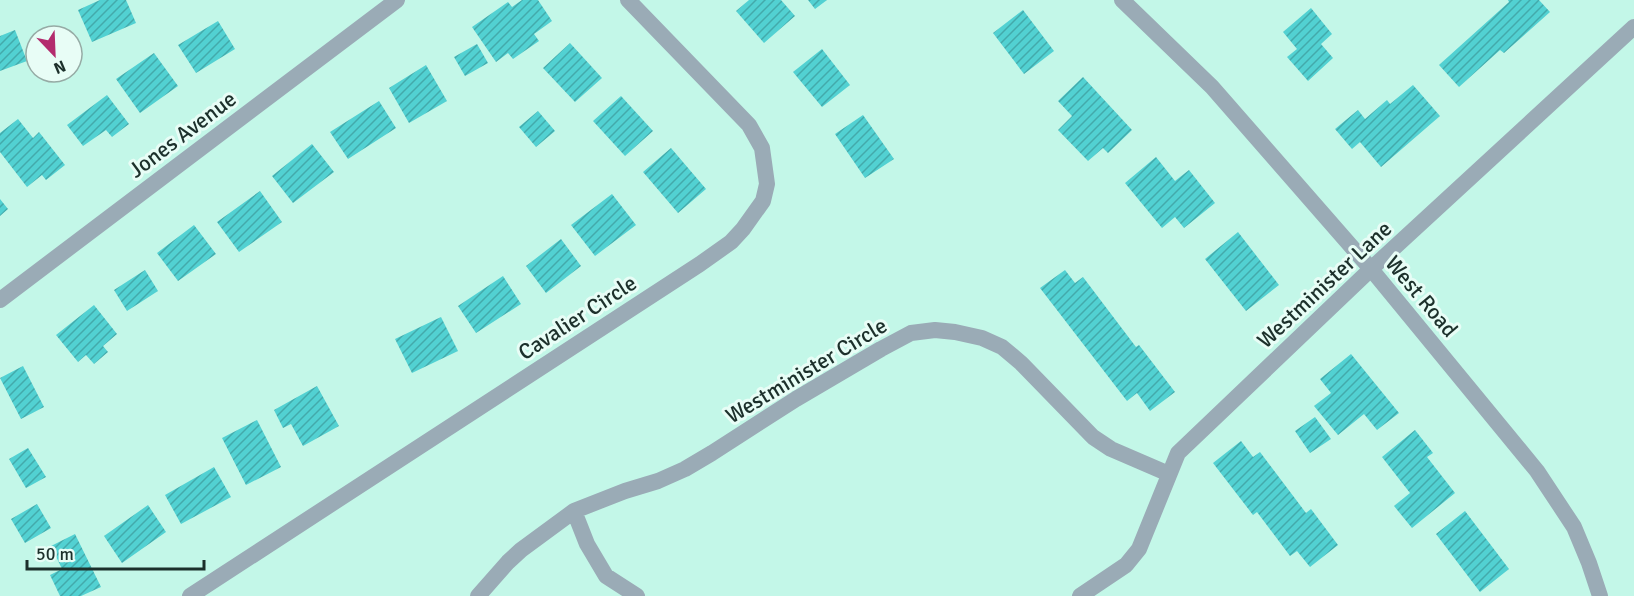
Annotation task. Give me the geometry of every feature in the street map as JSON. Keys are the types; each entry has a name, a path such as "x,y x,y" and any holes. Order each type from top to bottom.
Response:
{"street":[{"name":"Cavalier Circle","path":"190,596 690,271 731,242 743,230 763,201 767,184 762,148 758,140 749,124 628,0"},
{"name":"West Road","path":"1122,0 1212,87 1371,269 1537,471 1574,527 1600,596"},
{"name":"Jones Avenue","path":"0,300 392,2"},
{"name":"Westminister Lane","path":"1080,596 1126,564 1139,549 1178,453 1371,269 1634,27"},
{"name":"Westminister Circle","path":"574,511 685,469 881,349 911,333 934,330 982,338 1002,346 1093,437 1111,449 1169,474"},
{"path":"478,596 514,556 574,511 586,544 606,576 637,596"}],"building":[{"path":"100,0 126,0 136,23 92,42 78,10"},
{"path":"522,0 538,0 552,21 534,34 539,41 513,59 508,53 496,62 472,27 508,2 512,7"},
{"path":"749,0 781,0 795,16 764,43 736,11"},
{"path":"808,0 827,0 815,9"},
{"path":"1508,0 1539,0 1550,12 1504,53 1500,50 1459,87 1439,65 1509,2"},
{"path":"1311,8 1332,34 1321,44 1333,58 1308,81 1287,57 1297,49 1283,32"},
{"path":"1023,10 1054,51 1024,74 993,33"},
{"path":"218,21 235,49 196,73 178,45"},
{"path":"15,30 24,53 24,62 0,71 0,36"},
{"path":"570,43 602,78 575,102 543,68"},
{"path":"477,44 488,63 465,76 454,57"},
{"path":"822,49 850,85 822,107 793,72"},
{"path":"154,53 178,86 140,113 116,79"},
{"path":"426,65 447,101 409,123 389,88"},
{"path":"1083,77 1132,130 1108,153 1103,148 1088,161 1058,130 1072,116 1058,101"},
{"path":"1413,85 1440,116 1381,167 1360,142 1352,149 1335,129 1358,110 1365,119 1387,100 1390,104"},
{"path":"107,95 129,124 112,137 106,130 83,146 67,125"},
{"path":"621,96 653,131 625,156 593,121"},
{"path":"379,101 396,128 348,159 330,132"},
{"path":"538,111 555,131 536,147 519,127"},
{"path":"863,115 894,159 865,178 835,134"},
{"path":"18,119 33,138 39,132 65,165 46,180 42,175 27,187 0,152 0,133"},
{"path":"312,144 334,172 293,203 272,176"},
{"path":"671,148 706,189 678,213 643,172"},
{"path":"1156,157 1175,181 1189,170 1215,203 1184,228 1175,217 1162,228 1125,183"},
{"path":"260,191 282,222 239,252 217,222"},
{"path":"612,194 636,225 595,256 571,225"},
{"path":"0,199 8,209 0,216"},
{"path":"194,225 216,254 178,281 157,253"},
{"path":"1238,232 1279,285 1246,311 1205,259"},
{"path":"561,239 581,266 546,293 526,266"},
{"path":"145,270 158,291 127,311 114,290"},
{"path":"1065,270 1075,283 1083,277 1136,347 1139,345 1175,392 1150,411 1137,393 1127,401 1040,288"},
{"path":"503,276 521,304 476,333 458,306"},
{"path":"94,305 117,334 103,346 108,352 94,364 86,355 78,362 56,335"},
{"path":"441,317 458,351 412,373 395,339"},
{"path":"1351,354 1399,413 1377,430 1364,414 1338,435 1314,406 1331,393 1320,379"},
{"path":"23,366 44,407 21,419 0,378"},
{"path":"317,386 339,426 303,446 291,424 283,428 274,410"},
{"path":"1315,417 1331,439 1310,453 1295,431"},
{"path":"257,420 281,467 246,485 222,438"},
{"path":"1415,430 1433,453 1427,457 1455,493 1412,528 1394,506 1410,493 1382,457"},
{"path":"1241,441 1253,457 1260,452 1306,513 1311,509 1338,545 1310,567 1297,551 1290,556 1257,512 1253,515 1213,463"},
{"path":"28,448 46,477 26,488 9,459"},
{"path":"214,467 231,497 181,524 165,495"},
{"path":"37,504 51,528 25,543 11,519"},
{"path":"148,505 166,532 122,563 104,536"},
{"path":"1465,511 1509,569 1480,592 1436,534"},
{"path":"75,534 101,587 81,596 60,596 50,575 62,569 51,546"}]}
